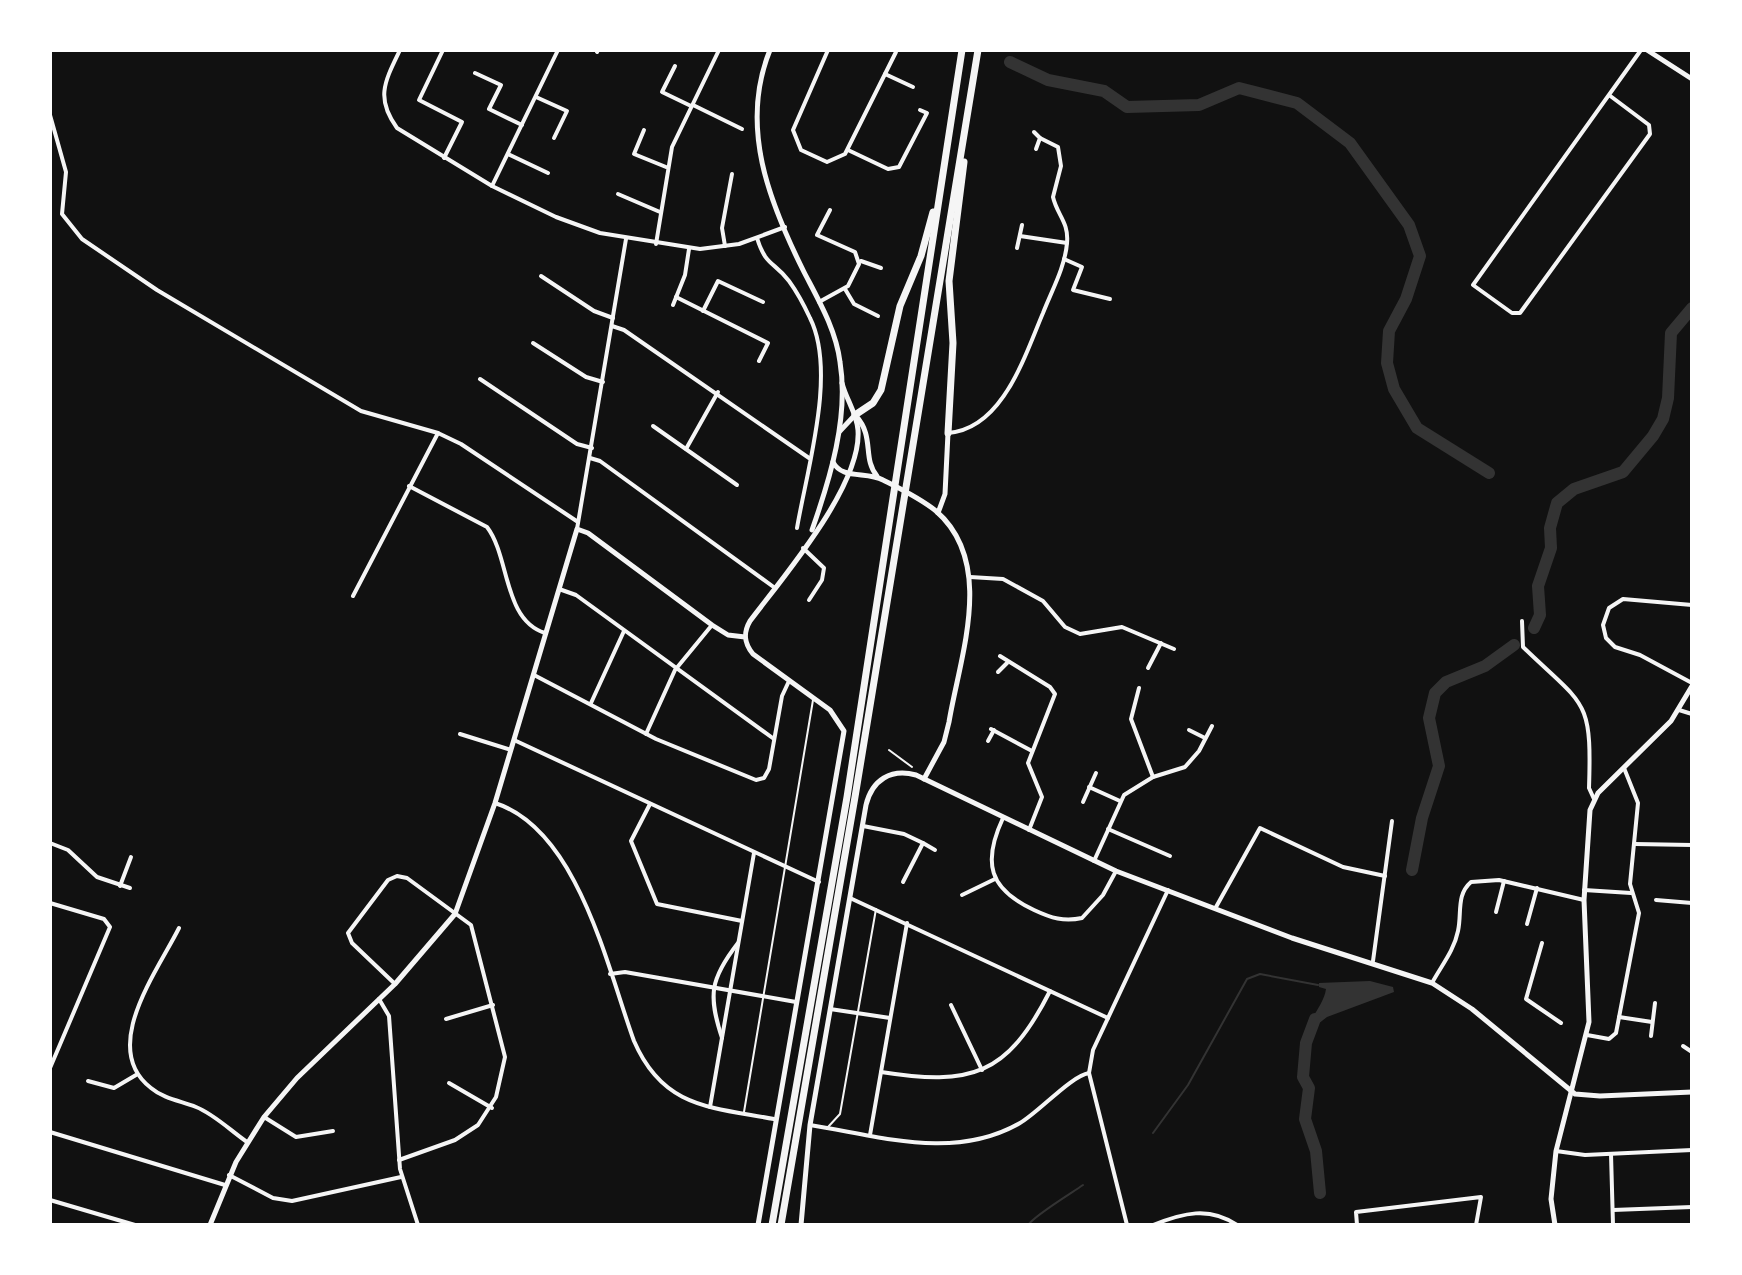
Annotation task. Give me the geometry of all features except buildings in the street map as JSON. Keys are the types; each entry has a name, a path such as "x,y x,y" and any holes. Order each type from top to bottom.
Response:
{"highway":[{"path":"772,1225 847,797 962,50"},
{"path":"781,1225 978,50"},
{"path":"948,433 953,343 950,273 976,61"},
{"path":"855,415 873,403 881,390 900,306 927,236 952,124"}],"street":[{"path":"400,50 381,96 387,114 397,128 492,186 576,225 626,239 689,249 725,247 785,227"},
{"path":"443,50 419,100 462,122 444,158"},
{"path":"492,186 558,50"},
{"path":"770,50 757,89 755,128 761,163 785,227 835,339 842,383 855,415 867,433 870,464 878,477"},
{"path":"828,50 794,121 793,134 801,150 822,161 836,161 848,150 896,52"},
{"path":"1609,95 1649,125 1650,134 1516,314 1473,285 1609,95 1644,50 1692,79"},
{"path":"656,244 667,167 675,139 718,51"},
{"path":"675,66 662,92 742,129"},
{"path":"475,73 501,85 489,109 522,125"},
{"path":"885,74 913,87"},
{"path":"536,97 567,111 554,138"},
{"path":"848,150 888,169 899,167 927,113 920,110"},
{"path":"50,115 64,158 66,180 62,209 69,226 157,290 361,411 438,433 492,463 712,625 728,635 745,637"},
{"path":"644,130 634,154 667,167"},
{"path":"938,513 945,494 948,433 967,429 980,420 1006,391 1027,352 1064,259 1066,223 1053,197 1061,156 1058,147 1034,132"},
{"path":"1036,149 1040,138"},
{"path":"508,154 548,173"},
{"path":"725,247 722,228 732,174"},
{"path":"618,194 660,212"},
{"path":"814,241 830,210"},
{"path":"1017,248 1022,225"},
{"path":"817,235 855,252 860,261 881,268"},
{"path":"1020,236 1067,243"},
{"path":"757,238 766,261 790,282 819,339 822,375 797,528"},
{"path":"210,1225 229,1175 264,1117 297,1078 395,984 455,914 495,803 577,525 626,239"},
{"path":"673,305 685,275 689,249"},
{"path":"1064,259 1082,267 1073,290 1110,299"},
{"path":"819,302 845,289 860,261"},
{"path":"541,276 594,311 613,318"},
{"path":"703,311 718,281 763,302"},
{"path":"845,289 854,304 878,316"},
{"path":"676,297 768,343 759,361"},
{"path":"612,326 624,330 718,392 809,458"},
{"path":"533,343 586,377 603,382"},
{"path":"480,379 577,444 592,448"},
{"path":"810,537 833,460 842,383"},
{"path":"686,449 718,392"},
{"path":"835,448 842,425 855,415"},
{"path":"758,1225 774,1119 842,750 842,723 814,698 753,654 745,637 750,621 834,507 849,474 858,440 855,415"},
{"path":"653,426 737,485"},
{"path":"353,596 438,433"},
{"path":"590,458 600,461 775,588"},
{"path":"833,460 839,469 849,474 878,477 938,513 961,544 970,577 947,733 924,779"},
{"path":"409,486 487,527 521,615 535,629 546,633"},
{"path":"803,548 824,568 822,580 809,600"},
{"path":"970,577 993,576 1007,581 1043,601 1065,627 1080,634 1122,627 1174,649"},
{"path":"559,589 576,595 675,670 774,739"},
{"path":"1555,1225 1551,1199 1556,1151 1587,1035 1589,1010 1584,890 1589,817 1594,799 1679,710 1692,684 1640,655 1615,647 1606,638 1603,625 1609,608 1623,599 1692,605"},
{"path":"1522,621 1523,647 1573,692 1586,714 1590,793 1594,799"},
{"path":"646,734 675,670 712,625"},
{"path":"591,703 624,631"},
{"path":"1148,668 1161,643"},
{"path":"1000,656 1050,687 1055,694 1028,763 1042,797 1029,830"},
{"path":"998,672 1007,663"},
{"path":"534,675 646,734 756,780 768,773 782,696 789,681"},
{"path":"1139,688 1131,719 1153,777"},
{"path":"1124,699 1133,703"},
{"path":"1679,710 1692,714"},
{"path":"1094,861 1120,802 1139,784 1185,767 1212,726"},
{"path":"988,741 992,729 1032,751"},
{"path":"1189,730 1206,738"},
{"path":"460,734 511,750"},
{"path":"514,740 819,882"},
{"path":"1587,1035 1611,1038 1619,1017 1639,918 1639,906 1631,893 1638,803 1624,767"},
{"path":"801,1225 810,1125 863,826 874,787 889,775 906,773 924,779 1116,871 1292,938 1373,961 1432,983 1472,1009 1571,1091 1600,1096 1692,1092"},
{"path":"1083,802 1096,773"},
{"path":"1089,787 1120,802"},
{"path":"495,803 529,823 570,871 644,1065 673,1093 710,1107 774,1119"},
{"path":"650,804 631,841 657,904 742,921"},
{"path":"1003,818 991,862 995,879 1019,903 1052,918 1073,920 1090,912 1116,871"},
{"path":"1373,961 1392,821"},
{"path":"863,826 904,834 935,850"},
{"path":"1216,907 1260,828 1343,867 1385,876"},
{"path":"1108,829 1170,856"},
{"path":"50,843 68,850 97,877 130,888"},
{"path":"903,882 923,843"},
{"path":"1160,852 1164,843"},
{"path":"1635,844 1692,845"},
{"path":"710,1107 754,852"},
{"path":"120,886 131,857"},
{"path":"395,984 348,935 350,926 388,880 396,876 407,878 471,925 505,1057 501,1086 492,1108 462,1136 399,1160"},
{"path":"962,895 995,879"},
{"path":"1432,983 1443,968 1458,933 1461,899 1466,887 1478,880 1504,881 1584,900"},
{"path":"1496,912 1504,881"},
{"path":"1527,924 1537,888"},
{"path":"1127,1225 1089,1073 1091,1055 1168,890"},
{"path":"1584,890 1631,893"},
{"path":"850,898 1108,1018"},
{"path":"1656,900 1692,903"},
{"path":"1667,908 1668,901"},
{"path":"50,903 104,919 110,927 50,1068"},
{"path":"870,1135 907,923"},
{"path":"179,928 132,1022 128,1058 136,1075 152,1090 199,1107 247,1142"},
{"path":"722,1040 712,1006 714,987 717,971 738,943"},
{"path":"1542,943 1526,999 1561,1023"},
{"path":"610,974 625,972 796,1002"},
{"path":"881,1072 944,1079 982,1070 1015,1048 1050,991"},
{"path":"379,999 389,1016 401,1177 418,1225"},
{"path":"1651,1036 1655,1003"},
{"path":"446,1019 493,1005"},
{"path":"951,1005 982,1070"},
{"path":"830,1009 890,1018"},
{"path":"1619,1017 1652,1022"},
{"path":"1683,1046 1692,1051"},
{"path":"810,1125 940,1144 991,1136 1033,1115 1074,1078 1089,1073"},
{"path":"88,1081 114,1088 136,1075"},
{"path":"449,1083 492,1108"},
{"path":"264,1117 296,1137 333,1131"},
{"path":"50,1132 225,1185"},
{"path":"1556,1151 1585,1155 1692,1150"},
{"path":"1611,1154 1613,1225"},
{"path":"229,1175 273,1198 292,1201 401,1177"},
{"path":"1357,1225 1356,1212 1481,1197 1476,1225"},
{"path":"50,1200 135,1225"},
{"path":"1613,1210 1692,1207"},
{"path":"1153,1225 1183,1213 1198,1212 1223,1217 1237,1225"}],"lane":[{"path":"744,1113 814,698"},
{"path":"889,750 912,767"},
{"path":"906,763 906,773"},
{"path":"827,1128 840,1114 876,908"}],"shaded area":[{"path":"1370,981 1393,987 1394,992 1327,1017 1309,1031 1326,989 1319,987 1319,983"}],"waterway":[{"path":"1010,62 1048,80 1104,91 1127,107 1199,105 1239,88 1297,103 1350,143 1409,225 1420,256 1406,299 1389,331 1387,363 1394,389 1417,428 1489,473"},
{"path":"1534,628 1540,615 1538,586 1551,548 1550,528 1557,503 1574,489 1623,472 1653,436 1663,419 1668,398 1671,333 1692,308"},
{"path":"1412,870 1422,818 1439,766 1429,718 1435,693 1446,682 1485,666 1514,645"},
{"path":"1153,1133 1188,1085 1247,979 1260,974 1318,985"},
{"path":"1315,1019 1306,1043 1303,1077 1309,1088 1305,1119 1316,1151 1320,1193"},
{"path":"1028,1225 1083,1185"}]}
